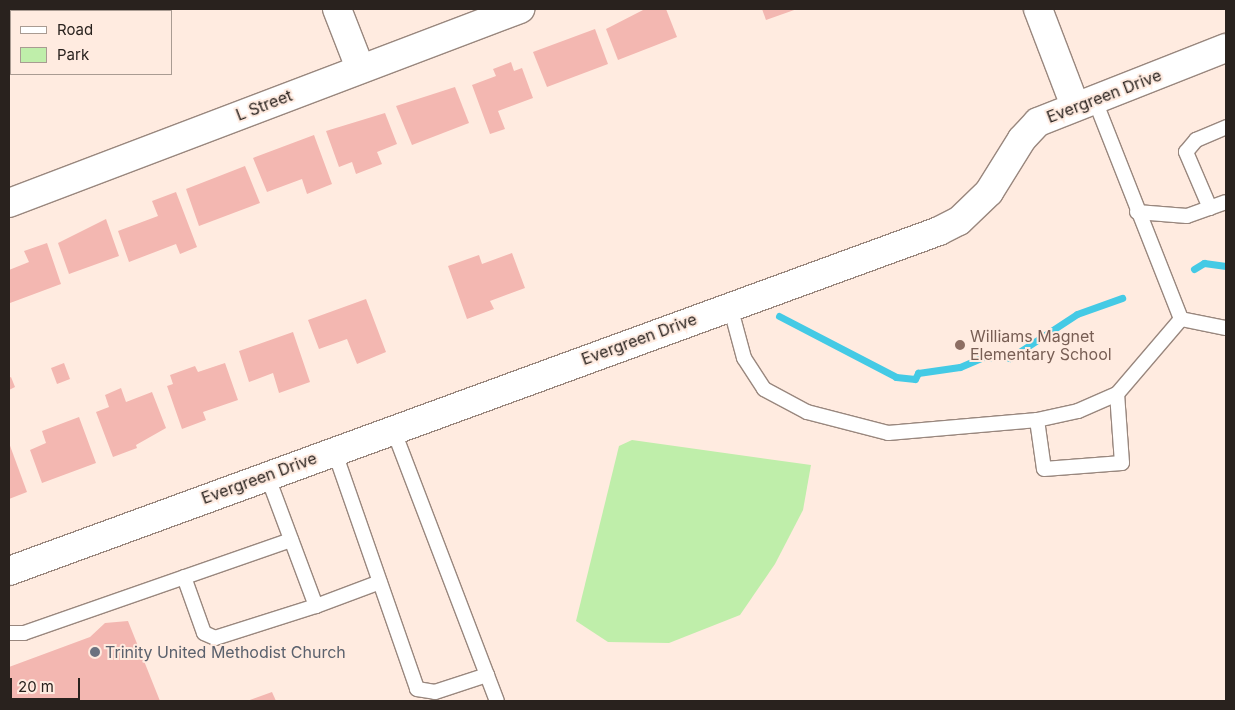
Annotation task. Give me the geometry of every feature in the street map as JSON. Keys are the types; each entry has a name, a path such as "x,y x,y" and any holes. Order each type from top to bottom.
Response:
{"street":[{"path":"337,9 360,68"},
{"name":"L Street","path":"9,203 360,68 520,9"},
{"path":"1038,9 1085,102"},
{"name":"Evergreen Drive","path":"9,571 959,221 990,192 1029,129 1085,102 1226,48"}],"lane":[{"path":"1085,102 1137,212 1181,319"},
{"path":"1210,208 1186,152 1196,140 1226,127"},
{"path":"1137,212 1188,216 1226,202"},
{"path":"730,306 737,340 755,377 783,401 807,412 888,432 1037,420 1078,411 1117,394 1181,319"},
{"path":"1181,319 1226,328"},
{"path":"1037,420 1044,469 1122,462 1117,394"},
{"path":"393,429 497,701"},
{"path":"334,450 417,689 435,692 487,675"},
{"path":"267,475 316,606"},
{"path":"9,633 24,633 291,540"},
{"path":"184,577 204,633 214,638 316,606 380,582"}],"green space":[{"path":"632,440 811,465 803,510 775,564 740,615 669,643 608,642 576,621 619,446"}],"building":[{"path":"645,9 666,9 677,37 618,60 606,29"},
{"path":"762,9 797,9 766,20"},
{"path":"595,29 608,64 547,87 533,52"},
{"path":"511,62 514,71 522,68 533,98 498,111 505,129 490,134 472,85 496,76 493,69"},
{"path":"455,87 469,123 412,145 396,106"},
{"path":"385,113 397,144 377,152 382,164 356,174 352,162 339,167 326,131"},
{"path":"314,135 332,184 307,194 302,179 267,192 253,158"},
{"path":"245,166 260,203 199,226 186,189"},
{"path":"176,192 197,247 180,254 176,244 129,262 118,231 158,216 152,201"},
{"path":"106,219 119,256 69,274 58,243"},
{"path":"47,243 61,284 10,303 9,270 29,262 24,251"},
{"path":"512,253 525,288 490,301 494,309 467,319 448,266 479,255 482,264"},
{"path":"366,299 386,352 357,364 347,339 319,349 308,320"},
{"path":"293,332 310,382 279,393 273,373 249,382 239,351"},
{"path":"64,363 70,379 57,384 51,368"},
{"path":"225,363 238,400 203,412 206,420 182,429 167,386 173,384 170,375 195,366 198,372"},
{"path":"11,377 15,387 9,390 9,378"},
{"path":"121,388 126,402 152,392 166,428 136,445 137,448 113,457 96,412 109,407 105,395"},
{"path":"79,417 96,463 42,483 30,450 46,443 42,431"},
{"path":"9,443 27,492 9,499"},
{"name":"Trinity United Methodist Church","path":"128,621 160,701 9,701 9,667 90,637 105,623"},
{"name":"Trinity United Methodist Church","path":"272,692 276,701 247,701"}],"waterway":[{"path":"1194,269 1204,263 1226,266"},
{"path":"779,316 896,377 915,379 918,373 960,367 984,357 1010,358 1077,314 1122,298"}],"place":[{"name":"Williams Magnet Elementary School","path":"960,345"},
{"name":"Trinity United Methodist Church","path":"95,652"}]}
